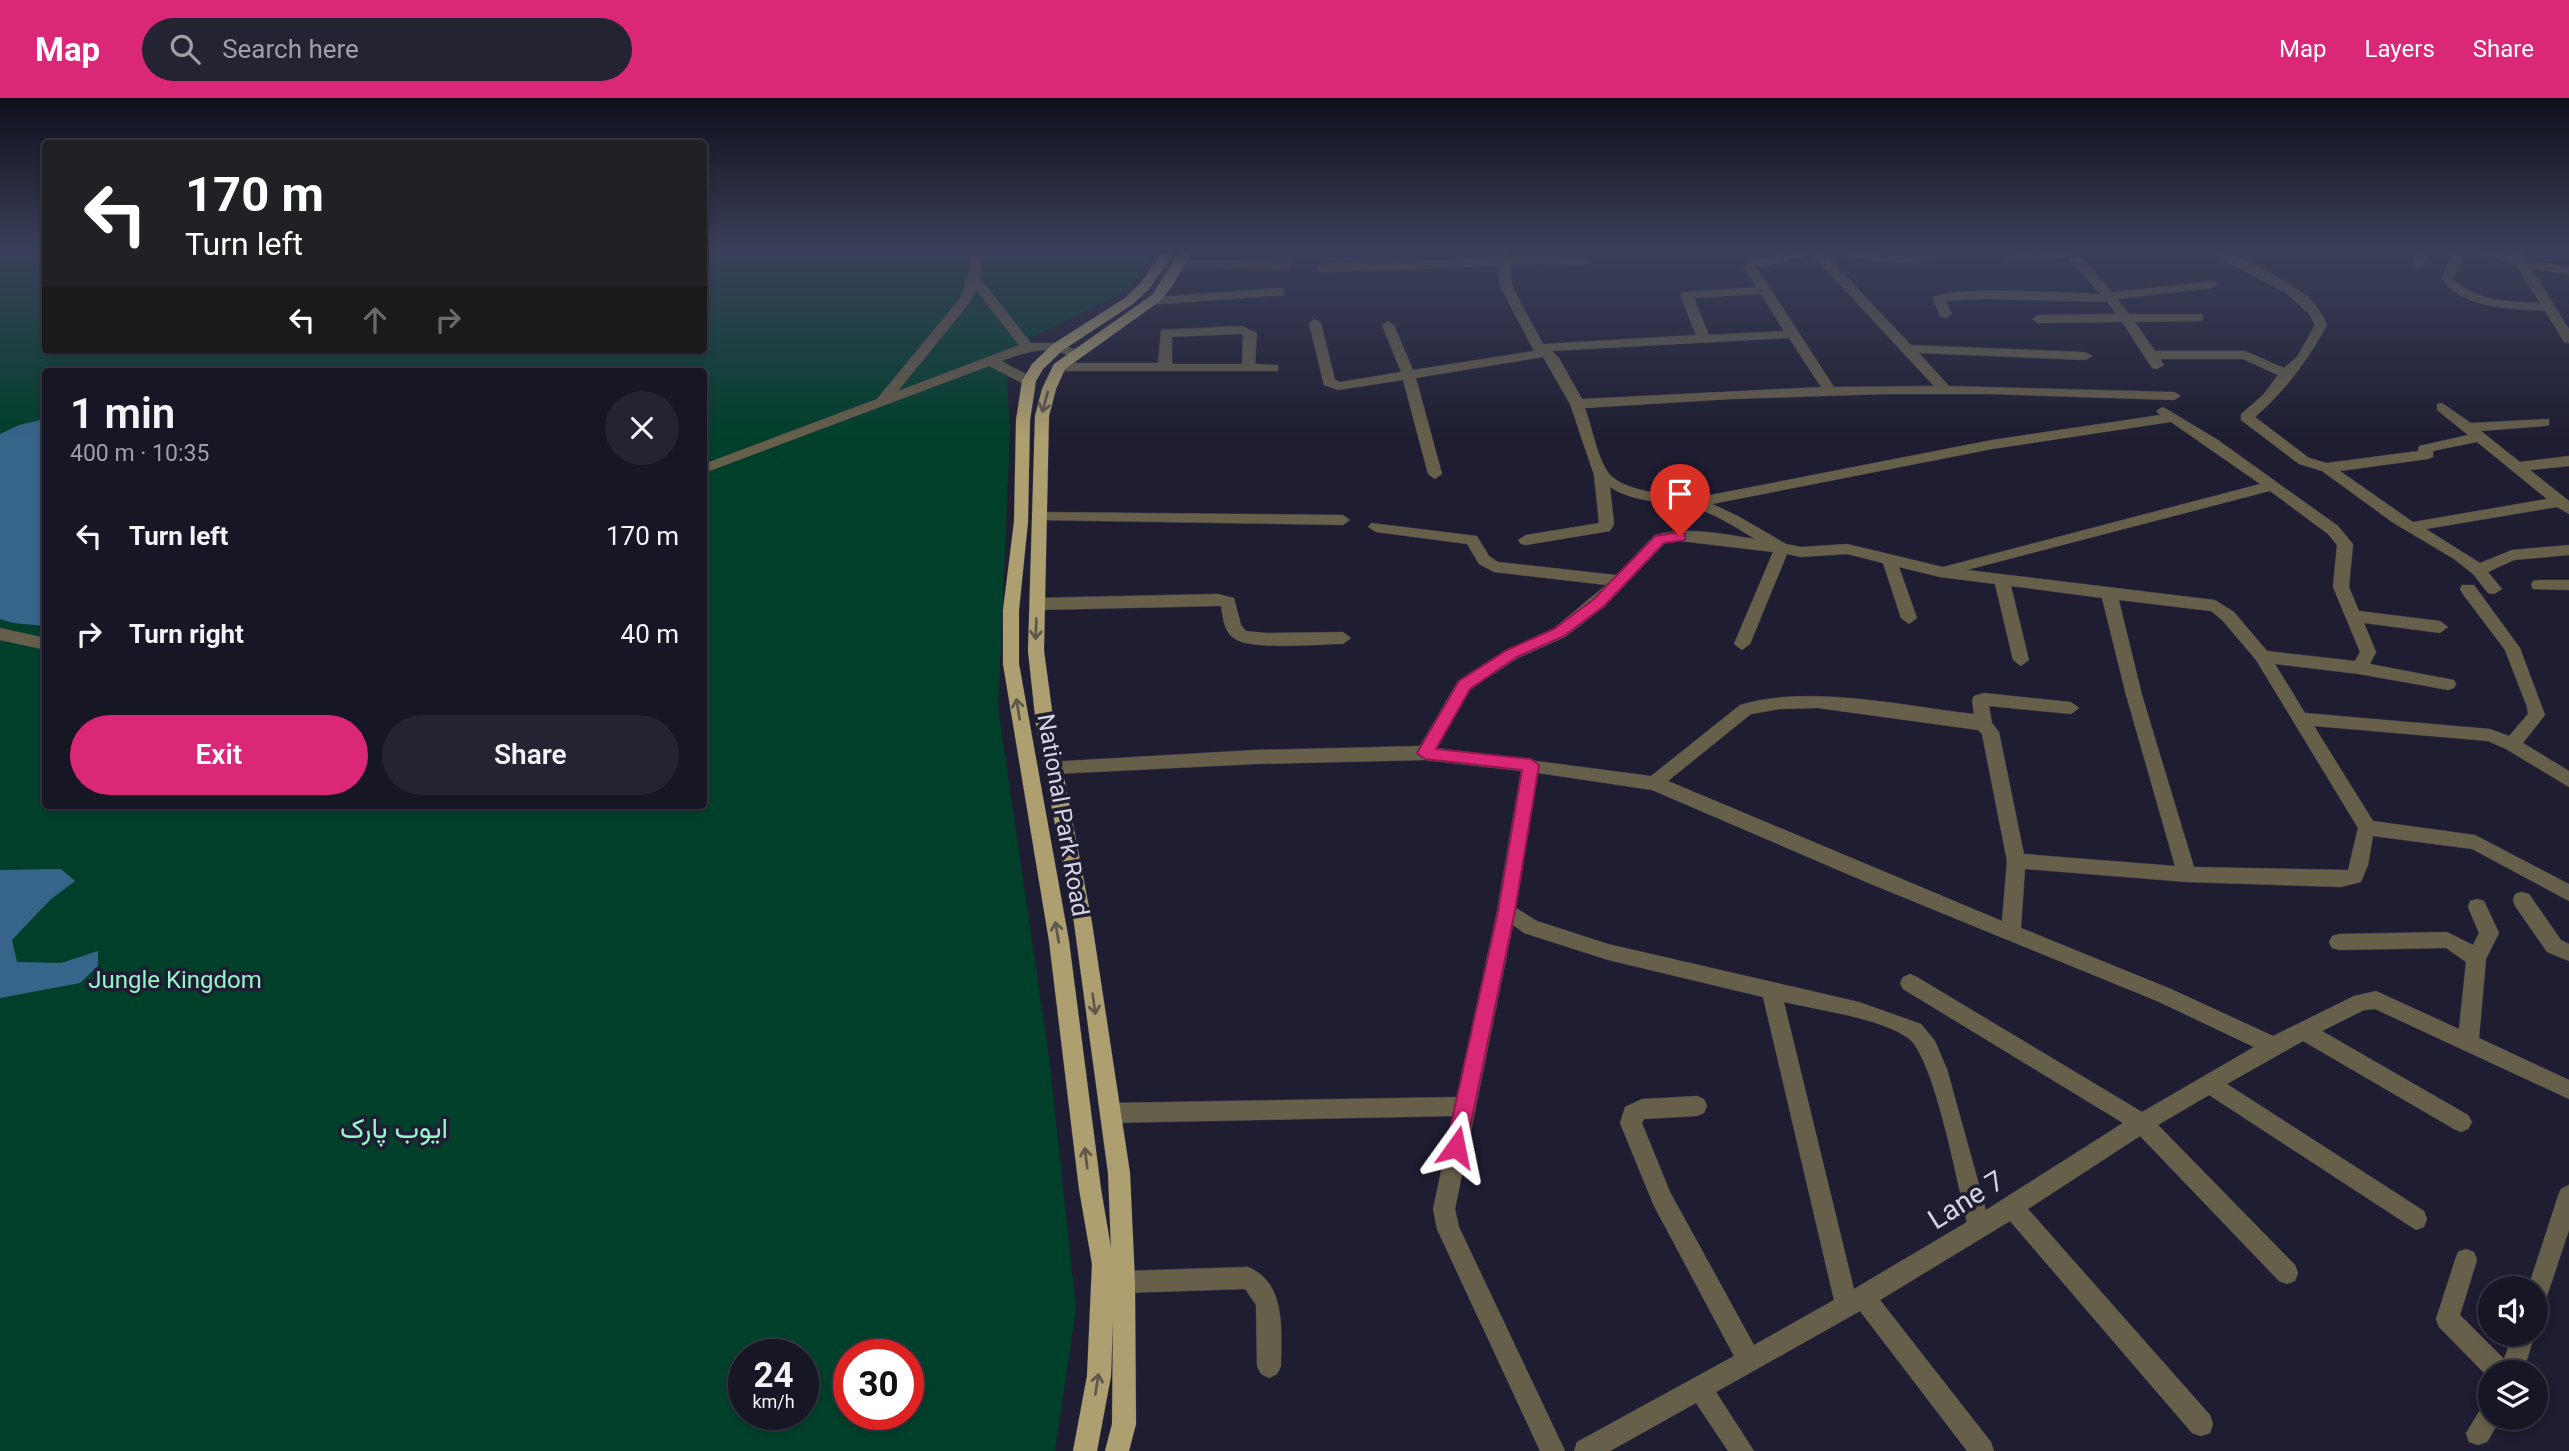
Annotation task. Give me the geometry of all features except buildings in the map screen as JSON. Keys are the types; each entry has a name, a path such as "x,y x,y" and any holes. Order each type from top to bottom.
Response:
{"main road":[{"name":"National Park Road","path":"1114,313 1066,351 1049,389 1042,416 1035,651 1045,725 1083,923 1119,1173 1124,1282 1124,1423 1117,1451"},
{"name":"National Park Road","path":"1085,1451 1099,1376 1103,1264 1059,940 1011,664 1012,610 1021,522 1023,420 1029,381 1037,366 1131,313"},
{"path":"1098,1233 1122,1229"}],"street":[{"path":"878,405 955,313"},
{"path":"1001,313 1027,347"},
{"path":"1521,313 1542,350 1561,373 1577,404 1601,475 1607,524 1605,527 1526,540"},
{"path":"1693,313 1704,339"},
{"path":"1779,313 1830,391"},
{"path":"1875,313 1947,391"},
{"path":"2120,313 2154,360 2245,355 2286,374"},
{"path":"2316,313 2321,325 2302,359 2246,417 2304,461 2327,468 2411,527 2459,555 2478,570 2494,589 2468,589 2512,648 2537,715 2512,744"},
{"path":"2553,313 2568,336"},
{"path":"2038,319 2198,317"},
{"path":"1315,323 1329,382 1333,386 1409,376 1542,350 1793,334"},
{"path":"1388,325 1409,376 1435,474"},
{"path":"1165,368 1166,333 1242,330 1250,333 1248,368"},
{"path":"707,468 1027,347 1066,351"},
{"path":"1907,349 2085,356"},
{"path":"990,361 1029,381"},
{"path":"1059,367 1273,368"},
{"path":"895,386 911,392"},
{"path":"1577,404 1734,393 1830,391 2174,396"},
{"path":"2139,396 2213,443 2340,536 2344,544 2341,587 2368,652 2360,668"},
{"path":"2442,407 2565,505"},
{"path":"1695,503 1944,452 2075,429 2172,418"},
{"path":"2327,468 2428,454 2424,449 2473,432 2544,422"},
{"path":"2516,467 2569,461"},
{"path":"1601,475 1621,488 1650,497 1695,503 1733,519 1782,548"},
{"path":"1940,572 2272,486"},
{"path":"2411,527 2565,505"},
{"path":"1041,517 1343,520"},
{"path":"1376,527 1472,540 1485,560 1494,567 1619,581"},
{"path":"1425,753 1464,685 1512,654 1559,633 1599,602 1660,539 1680,536 1722,539 1801,551 1847,549 1890,562 1940,572 2215,606 2228,616 2262,656 2303,719 2367,828"},
{"path":"1742,644 1782,548"},
{"path":"2478,570 2512,555 2569,550"},
{"path":"1890,562 1909,618"},
{"path":"2002,579 2021,660"},
{"path":"2539,585 2569,585"},
{"path":"2109,592 2134,695 2187,874"},
{"path":"1037,604 1217,600 1228,603 1233,627 1241,636 1267,639 1343,638"},
{"path":"2353,616 2440,626"},
{"path":"0,634 42,643"},
{"path":"2262,656 2360,668 2448,684"},
{"path":"1984,725 1980,700 1984,699 2071,708"},
{"path":"1654,783 1746,709 1818,702 1975,721 1990,732 2016,861 2011,933"},
{"path":"2303,719 2490,735 2512,744 2569,780"},
{"path":"1054,767 1255,757 1425,753 1654,783 2164,995 2273,1046"},
{"path":"1531,765 1506,911 1444,1209 1448,1229 1553,1451"},
{"path":"2016,861 2187,874 2341,879 2354,877 2359,867 2362,836 2367,828"},
{"path":"2367,828 2475,842 2569,893"},
{"path":"2522,900 2554,946 2569,953"},
{"path":"2477,907 2489,933 2476,959 2468,1044 2569,1090"},
{"path":"1506,911 1531,927 1608,952 1859,1011 1900,1024 1920,1035 1928,1047 1951,1117 1979,1227"},
{"path":"2339,942 2447,940 2463,947 2476,959"},
{"path":"1910,983 2142,1123 2287,1273"},
{"path":"1771,990 1855,1302 1982,1451"},
{"name":"Lane 7","path":"1586,1451 1855,1302 2012,1207 2142,1123 2273,1046 2361,1002 2376,1000 2468,1044"},
{"path":"2304,1031 2461,1122"},
{"path":"2210,1084 2416,1219"},
{"path":"1110,1113 1465,1105"},
{"path":"1697,1105 1642,1109 1632,1114 1630,1123 1662,1199 1749,1361"},
{"path":"2543,1276 2569,1196"},
{"path":"2012,1207 2201,1424"},
{"path":"2466,1260 2447,1319 2488,1360"},
{"path":"1124,1282 1248,1278 1260,1284 1267,1296 1269,1366"},
{"path":"1700,1389 1742,1451"}],"green space":[{"name":"ایوب پارک","path":"0,313 42,313 42,354 707,354 707,313 1082,313 1006,350 1010,436 998,708 1049,1057 1076,1308 1055,1451 0,1451"}],"water":[{"path":"42,420 42,626 0,619 0,434 19,425"},
{"path":"61,869 75,881 50,900 12,940 17,962 61,963 98,951 98,966 80,983 0,998 0,870"}],"route":[{"path":"1456,1147 1506,911 1531,765 1425,753 1464,685 1512,654 1559,633 1599,602 1644,552 1660,539 1680,536"}],"park label":[{"name":"Jungle Kingdom","path":"175,980"}]}
